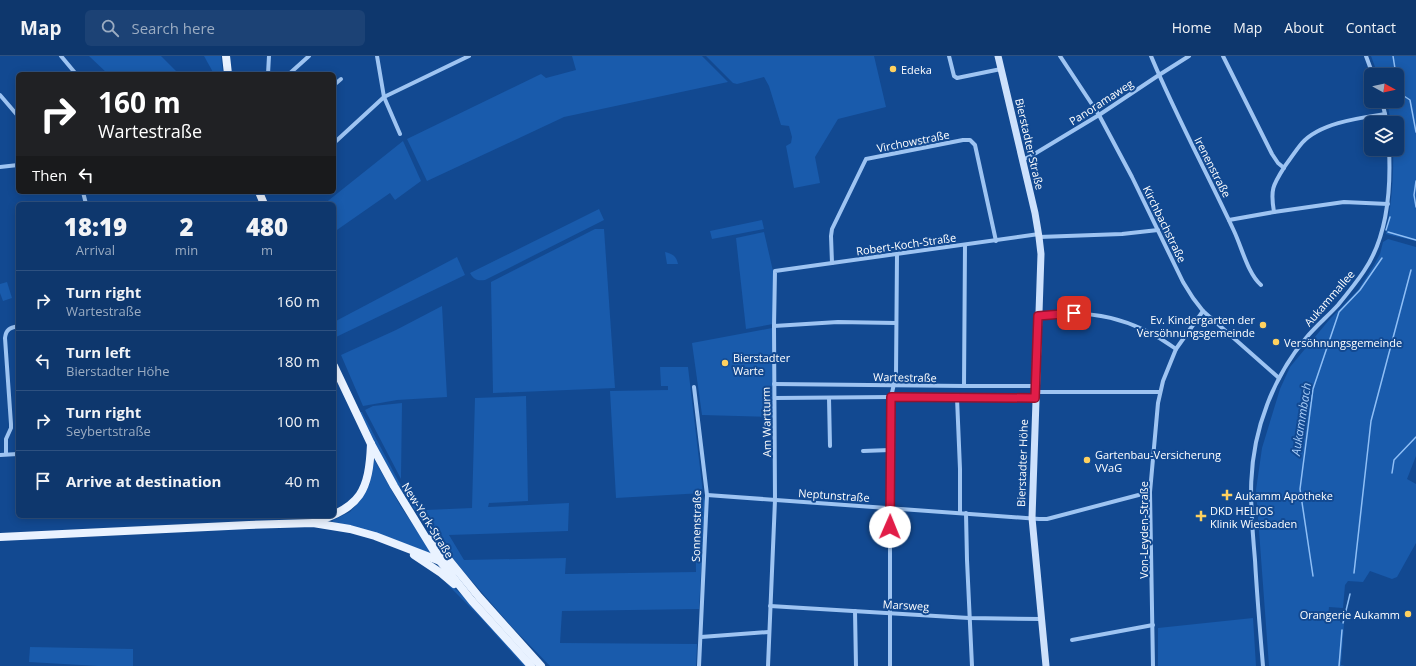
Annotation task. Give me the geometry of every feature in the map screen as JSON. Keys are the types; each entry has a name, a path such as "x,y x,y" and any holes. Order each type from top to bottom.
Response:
{"main road":[{"path":"226,56 228,72"},
{"name":"Bierstadter Straße","path":"998,56 1039,235"},
{"name":"Bierstadter Höhe","path":"1039,235 1041,254 1032,518 1046,666"},
{"name":"New-York-Straße","path":"336,370 371,444 403,501 440,561 472,601 531,666"},
{"path":"336,515 356,500 365,484 368,476 371,444"},
{"name":"New-York-Straße","path":"403,501 457,571 541,666"},
{"path":"313,523 329,518"},
{"path":"0,537 313,523 350,529 375,536 450,565 457,571"},
{"path":"398,545 441,573 472,601"}],"street":[{"path":"61,56 74,72"},
{"path":"268,72 269,56"},
{"path":"291,72 308,56"},
{"path":"376,56 384,97 400,134"},
{"path":"336,141 384,97 469,56"},
{"path":"949,56 954,76 957,78 1001,69"},
{"name":"Irenenstraße","path":"1151,56 1185,132 1229,220 1252,274 1256,281 1261,285"},
{"name":"Panoramaweg","path":"1022,160 1032,156 1099,115 1189,56"},
{"path":"1223,56 1272,154 1278,163 1284,168"},
{"path":"1366,56 1370,68"},
{"name":"Kirchbachstraße","path":"1063,57 1099,115 1132,177 1188,292 1204,311 1279,378"},
{"path":"336,84 341,79"},
{"path":"0,95 16,114"},
{"path":"1274,212 1272,190 1284,168 1302,143 1312,135 1336,124 1385,114 1384,108"},
{"name":"Virchowstraße","path":"832,263 832,229 866,159 963,140 970,140 975,145 996,241"},
{"name":"Aukammallee","path":"1263,666 1251,509 1251,474 1255,445 1260,424 1279,378 1306,338 1338,304 1364,270 1375,251 1381,235 1388,204 1390,186 1389,156"},
{"path":"0,167 16,165"},
{"path":"1229,220 1344,202 1388,204"},
{"name":"Robert-Koch-Straße","path":"775,271 1039,235 1129,234 1158,230"},
{"path":"964,386 965,245"},
{"path":"890,666 890,450 891,397 896,376 897,255"},
{"name":"Am Wartturm","path":"768,666 768,632 775,500 775,271"},
{"name":"Von-Leyden-Straße","path":"1153,666 1150,492 1160,392 1167,369 1176,349 1204,311"},
{"path":"1038,316 1083,313 1112,318 1140,327 1164,340 1176,349"},
{"path":"774,326 838,322 896,323"},
{"path":"6,454 6,439 11,428 11,424 5,332 9,328 16,326"},
{"name":"Wartestraße","path":"774,384 964,386 1036,392"},
{"name":"Sonnenstraße","path":"694,387 707,495 700,666"},
{"path":"1036,392 1160,392"},
{"name":"Wartestraße","path":"775,398 957,398 1036,392"},
{"path":"829,398 830,446"},
{"path":"957,398 960,513"},
{"path":"863,451 890,450"},
{"path":"0,454 16,454"},
{"name":"Neptunstraße","path":"707,495 1047,518 1150,492"},
{"path":"966,513 972,666"},
{"name":"Marsweg","path":"770,606 969,618 1041,619"},
{"path":"855,612 856,666"},
{"path":"1072,640 1153,625"},
{"path":"701,637 768,632"}],"shaded area":[{"path":"89,56 161,56 177,72 106,72"},
{"path":"204,56 221,56 223,72 213,72"},
{"path":"572,56 702,56 728,82 564,117 427,181 407,139 541,74 546,78 576,70"},
{"path":"706,56 874,56 886,107 838,119 815,157 820,183 794,188 786,146 791,143 792,137 789,126 781,125 769,86 764,77 737,84 733,83"},
{"path":"1371,56 1416,56 1416,241 1386,234 1392,192 1393,156 1404,156 1404,116 1390,116 1388,108 1404,108 1404,68 1375,68"},
{"path":"403,141 421,181 395,200 390,193 336,231 336,202 327,202"},
{"path":"599,209 604,220 485,280 476,280 470,273"},
{"path":"762,220 764,229 712,239 710,231"},
{"path":"595,229 604,229 615,388 493,393 491,282"},
{"path":"764,232 773,271 773,324 746,329 736,238"},
{"path":"1388,239 1416,247 1416,456 1407,479 1416,484 1416,543 1397,577 1392,579 1370,571 1363,582 1348,581 1345,585 1343,608 1329,607 1328,617 1340,617 1340,622 1344,624 1341,665 1345,666 1269,666 1256,490 1262,448 1280,389 1290,367 1329,320 1358,290 1380,254 1383,242"},
{"path":"665,252 674,256 678,264 667,264"},
{"path":"457,257 465,275 336,337 336,321"},
{"path":"7,282 12,298 3,301 0,293 0,284"},
{"path":"442,306 447,397 397,400 363,406 341,355 396,330"},
{"path":"772,328 773,417 702,415 692,343"},
{"path":"660,367 688,367 703,493 616,498 610,391 668,390 668,386 661,386"},
{"path":"526,396 528,501 489,503 488,507 569,503 568,531 449,535 464,560 566,558 565,574 696,572 695,498 703,497 705,501 699,609 562,611 560,643 697,644 696,666 550,666 511,626 464,572 419,516 397,484 358,412 362,412 399,482 420,513 426,510 472,508 475,398"},
{"path":"402,403 401,479 365,410 373,406"},
{"path":"374,459 401,507 434,555 372,532 332,522 333,520 350,512 359,502 369,486"},
{"path":"445,579 462,595 527,666 524,666 479,616 446,583"},
{"path":"1253,618 1256,666 1158,666 1158,628"},
{"path":"30,647 133,649 133,666 98,666 29,662"}],"waterway":[{"name":"Aukammbach","path":"1393,56 1395,68"},
{"name":"Aukammbach","path":"1404,96 1410,100 1416,132"},
{"name":"Aukammbach","path":"1416,181 1414,195 1416,207"},
{"name":"Aukammbach","path":"1386,230 1390,217"},
{"name":"Aukammbach","path":"1388,232 1416,240"},
{"name":"Aukammbach","path":"1313,576 1300,489 1313,389 1339,312 1360,290 1382,258"},
{"name":"Aukammbach","path":"1354,573 1371,421 1411,270"},
{"name":"Aukammbach","path":"1392,473 1394,460 1416,437"},
{"name":"Aukammbach","path":"1343,623 1350,594"},
{"name":"Aukammbach","path":"1339,666 1342,630"}],"place":[{"name":"Edeka","path":"893,69"},
{"name":"Ev. Kindergarten der Versöhnungsgemeinde","path":"1263,325"},
{"name":"Versöhnungsgemeinde","path":"1276,342"},
{"name":"Bierstadter Warte","path":"725,363"},
{"name":"Gartenbau-Versicherung VVaG","path":"1087,460"},
{"name":"Aukamm Apotheke","path":"1227,495"},
{"name":"DKD HELIOS Klinik Wiesbaden","path":"1201,516"},
{"name":"Orangerie Aukamm","path":"1408,614"}],"route":[{"path":"890,527 891,397 1035,398 1038,316 1074,313"}]}
